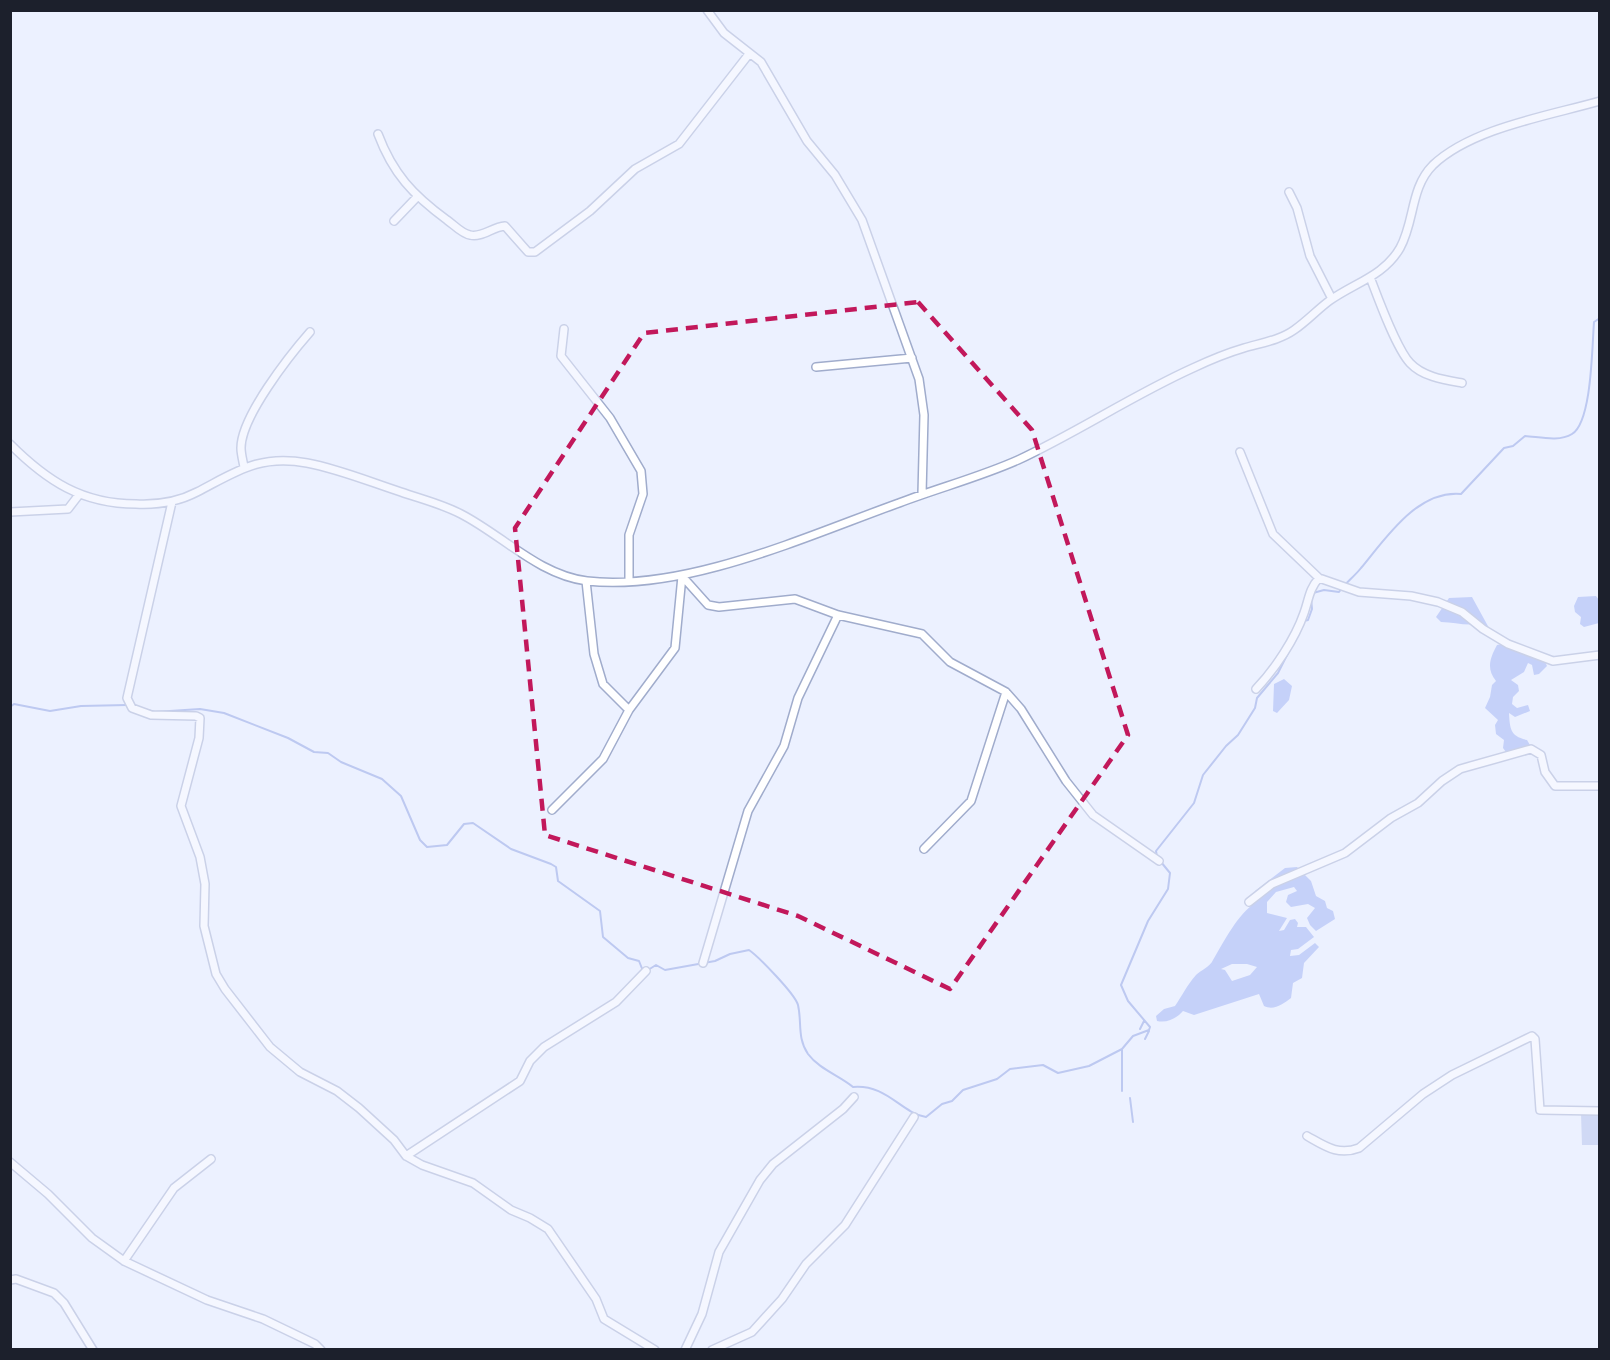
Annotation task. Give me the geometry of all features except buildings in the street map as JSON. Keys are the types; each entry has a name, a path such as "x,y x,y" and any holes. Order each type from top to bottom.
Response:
{"street":[{"path":"707,10 724,33 761,62 807,141 835,175 862,220 912,358 924,415 922,494"},
{"path":"378,134 387,160 417,197 468,235 479,236 496,226 505,226 521,246 528,252 535,252 590,211 635,169 679,144 748,54"},
{"path":"10,444 52,482 78,496 111,504 172,502 194,494 244,467 261,461 286,460 309,463 367,480 455,511 495,532 556,573 586,580 629,581 682,576 762,552 1017,460 1194,368 1291,333 1332,299 1371,277 1397,253 1408,232 1419,183 1429,168 1445,155 1462,145 1501,129 1599,101"},
{"path":"1289,192 1297,208 1311,256 1332,299"},
{"path":"394,221 417,197"},
{"path":"1371,277 1384,313 1410,363 1432,377 1462,383"},
{"path":"564,329 561,356 610,418 642,471 643,494 629,535 629,581"},
{"path":"244,467 240,447 251,417 284,362 310,332"},
{"path":"816,367 912,358"},
{"path":"1240,452 1273,534 1319,578 1359,592 1438,602 1462,612 1483,629 1508,644 1553,660 1599,655"},
{"path":"10,512 68,509 78,496"},
{"path":"172,502 127,698 132,708 151,715 196,716 200,720 199,738 182,806 200,857 205,884 202,916 216,974 270,1047 300,1072 337,1091 359,1108 394,1140 406,1156 422,1165 473,1183 511,1210 548,1229 596,1299 604,1319 655,1350"},
{"path":"682,576 708,605 719,607 795,599 838,615 922,634 950,662 1005,692 1022,709 1066,781 1093,815 1160,861"},
{"path":"552,810 603,759 629,710 675,648 682,576"},
{"path":"1256,689 1268,677 1292,637 1304,614 1310,587 1319,578"},
{"path":"586,580 594,654 603,684 629,710"},
{"path":"703,963 748,812 784,746 798,698 838,615"},
{"path":"924,849 971,801 1005,692"},
{"path":"1249,902 1272,884 1345,854 1391,818 1418,803 1442,781 1460,769 1531,749 1541,755 1545,772 1556,786 1599,786"},
{"path":"406,1156 520,1082 530,1061 544,1047 616,1002 646,971"},
{"path":"1307,1136 1337,1152 1346,1153 1359,1148 1423,1094 1452,1075 1532,1036 1535,1039 1540,1110 1599,1111"},
{"path":"685,1350 702,1314 719,1252 760,1180 779,1159 843,1109 854,1097"},
{"path":"712,1350 752,1332 782,1299 806,1264 845,1225 914,1117"},
{"path":"124,1262 174,1188 211,1159"},
{"path":"10,1162 92,1238 124,1262 207,1300 263,1318 315,1344 321,1350"},
{"path":"10,1280 54,1293 64,1303 93,1350"}],"highlighted area":[{"path":"918,302 1032,430 1128,735 950,989 798,916 545,835 515,528 644,333"}],"shaded area":[{"path":"1596,596 1599,600 1599,623 1584,627 1580,624 1581,617 1575,612 1574,606 1578,597"},
{"path":"1472,597 1489,628 1481,623 1441,622 1436,617 1449,598"},
{"path":"1497,645 1522,647 1534,652 1540,655 1547,666 1539,674 1534,675 1532,665 1528,663 1524,672 1511,680 1518,685 1519,691 1513,697 1512,704 1517,708 1528,705 1530,711 1515,717 1509,713 1511,728 1514,734 1527,740 1530,745 1523,750 1506,752 1503,748 1504,740 1496,734 1495,725 1498,720 1485,708 1492,685 1496,681 1490,668 1491,659"},
{"path":"1284,679 1292,686 1289,700 1277,713 1273,711 1274,684"},
{"path":"1297,867 1311,881 1316,896 1325,901 1327,908 1333,911 1335,919 1316,931 1307,918 1315,908 1308,904 1291,907 1286,902 1288,895 1297,891 1294,887 1276,892 1267,902 1267,913 1287,918 1279,931 1284,930 1290,920 1295,919 1298,923 1297,927 1306,927 1314,937 1298,949 1291,950 1290,956 1299,955 1315,943 1319,947 1304,963 1302,978 1293,983 1291,998 1271,1008 1264,1006 1259,994 1194,1015 1183,1011 1171,1020 1157,1021 1156,1016 1164,1009 1175,1006 1198,973 1212,962 1237,921 1256,902 1255,891 1285,868","holes":["1232,964 1257,967 1250,975 1232,981 1225,970 1221,969"]},
{"path":"1581,1114 1599,1114 1599,1145 1582,1145"}],"waterway":[{"path":"1313,593 1324,590 1339,592 1404,518 1430,500 1445,495 1461,494 1504,448 1513,446 1525,436 1555,438 1572,434 1579,427 1584,415 1590,382 1594,322 1600,318"},
{"path":"1304,621 1308,620 1312,609 1311,598"},
{"path":"1157,857 1156,851 1194,803 1203,775 1238,735 1255,708 1257,698 1278,673 1291,647"},
{"path":"10,707 14,704 50,711 81,706 127,705"},
{"path":"144,709 155,712 200,709 224,713 288,738 314,752 328,753 341,762 382,779 401,796 420,840 427,847 447,845 464,824 473,823 511,849 556,867 558,881 600,911 603,937 628,958 639,961 643,971"},
{"path":"648,970 656,965 665,970 715,961 730,954 749,950 776,976 798,1005 802,1042 813,1059 853,1087 875,1090 926,1117 942,1104 952,1101 963,1090 997,1079 1010,1069 1043,1065 1058,1073 1089,1066 1122,1049 1133,1036 1149,1030 1150,1027 1128,1001 1121,985 1148,921 1168,889 1170,873 1161,862"},
{"path":"1140,1029 1144,1021"},
{"path":"1145,1039 1149,1031"},
{"path":"1122,1050 1122,1091"},
{"path":"1130,1098 1133,1122"}]}
